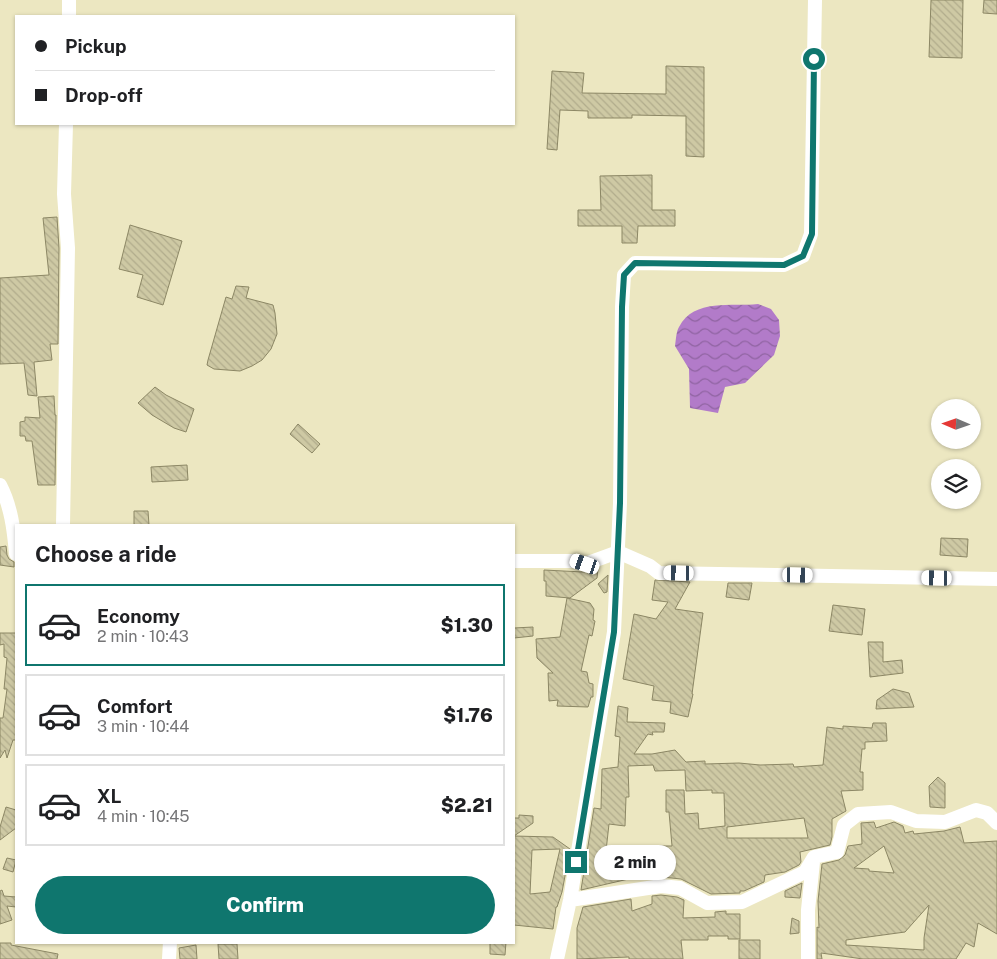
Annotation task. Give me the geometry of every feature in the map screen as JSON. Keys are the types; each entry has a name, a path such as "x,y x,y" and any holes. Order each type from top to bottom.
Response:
{"street":[{"path":"69,0 69,15"},
{"path":"556,959 570,900 614,632 620,503 624,275 635,263 784,265 803,256 812,234 814,0"},
{"path":"64,524 68,248 64,194 66,125"},
{"path":"0,485 6,496 13,524 15,544"},
{"path":"515,560 575,561 585,564 618,552 659,572 997,579"},
{"path":"570,900 661,886 680,888 707,903 742,902 805,872 814,857 837,852 844,825 858,814 891,812 916,821 945,822 976,810 987,813 997,823"},
{"path":"808,959 808,910 814,857"},
{"path":"169,959 170,944"}],"water":[{"path":"758,304 771,309 779,320 780,336 774,355 745,383 725,387 718,413 690,408 689,369 675,346 679,327 686,318 704,308"}],"building":[{"path":"931,0 963,0 962,58 929,57"},
{"path":"984,0 997,0 997,14 983,13"},
{"path":"666,66 704,67 704,157 686,156 686,116 632,115 632,118 588,118 588,111 560,110 557,150 547,149 552,71 584,73 582,93 666,94"},
{"path":"652,175 652,210 675,210 675,226 638,226 637,243 622,243 622,226 578,226 578,210 601,210 600,176"},
{"path":"57,217 59,248 58,344 50,344 52,360 34,362 37,396 28,395 24,363 0,364 0,278 49,275 43,218"},
{"path":"130,225 182,241 163,305 137,297 143,275 119,269"},
{"path":"236,286 249,287 246,298 273,305 277,334 271,349 262,360 252,366 240,371 214,369 207,365 208,360 226,297 232,299"},
{"path":"155,387 166,395 194,409 186,432 174,428 152,415 138,403"},
{"path":"54,396 56,415 55,485 38,485 32,441 26,441 25,436 20,436 20,422 25,421 25,417 40,418 38,397"},
{"path":"298,424 320,444 312,453 290,434"},
{"path":"187,465 188,480 152,482 151,467"},
{"path":"134,511 148,511 149,524 134,524"},
{"path":"941,538 968,539 967,557 940,555"},
{"path":"6,546 7,555 14,562 14,567 0,565 0,547"},
{"path":"598,569 597,578 570,598 546,596 544,570 583,572"},
{"path":"608,575 607,592 604,593 598,584"},
{"path":"655,580 690,582 675,609 703,613 693,694 688,717 670,713 671,702 652,700 654,686 623,679 634,614 656,619 668,602 652,600"},
{"path":"728,583 752,583 749,600 726,597"},
{"path":"567,598 590,603 594,609 593,620 595,621 592,636 589,635 581,671 587,672 589,683 593,684 593,697 591,697 588,707 557,706 558,700 549,701 548,673 553,673 537,658 536,639 560,637"},
{"path":"833,605 865,609 862,635 829,631"},
{"path":"533,627 533,636 515,638 515,628"},
{"path":"0,633 15,633 15,740 13,740 7,758 5,750 0,758 0,718 3,718 7,689 4,689 7,658 4,657 4,644 0,645"},
{"path":"868,642 883,642 883,662 902,660 903,673 870,677"},
{"path":"893,689 909,693 914,707 876,709 877,700"},
{"path":"618,706 628,708 627,722 665,723 664,732 652,732 653,735 648,734 634,754 652,754 675,750 686,762 705,761 705,764 793,764 794,767 823,765 827,727 843,729 843,726 872,728 873,723 886,723 887,741 865,742 865,749 862,749 860,772 863,772 863,790 841,791 846,811 832,819 830,845 800,852 801,862 799,865 785,872 765,875 764,882 740,891 740,893 711,894 681,879 662,877 651,879 650,874 581,890 594,808 601,809 602,769 618,767 620,737 615,736","holes":["653,765 655,771 685,770 686,791 712,790 712,793 724,793 725,826 699,829 698,813 685,814 684,790 666,790 666,812 669,812 672,846 648,846 648,856 608,865 606,851 609,824 625,826 626,797 629,797 628,766","804,818 808,838 727,838 727,827"]},
{"path":"938,777 945,783 945,808 930,807 929,786"},
{"path":"6,807 15,810 15,829 0,840 0,827"},
{"path":"519,815 533,816 533,823 515,835 515,818 519,818"},
{"path":"874,822 876,828 894,822 903,826 905,833 913,831 914,834 944,831 960,827 964,843 997,841 997,934 978,923 974,947 966,943 956,959 863,959 821,953 822,959 817,959 818,901 822,864 839,860 845,855 848,846 862,844 861,823","holes":["884,846 894,873 854,868","929,905 924,950 846,945 846,940 905,932"]},
{"path":"515,836 553,837 570,849 562,892 556,907 553,929 515,925","holes":["560,849 550,892 530,894 532,850"]},
{"path":"7,858 15,860 13,872 3,869"},
{"path":"802,883 800,898 785,897 785,891"},
{"path":"2,890 4,896 15,897 15,907 7,906 12,920 0,924 0,891"},
{"path":"661,895 684,900 683,918 715,917 715,912 726,911 726,914 740,914 740,939 728,939 728,936 708,936 708,940 681,940 683,959 629,959 629,957 577,959 577,928 583,907 631,899 632,911 652,904 652,896"},
{"path":"792,918 799,921 799,933 790,934"},
{"path":"739,940 760,940 760,959 739,959"},
{"path":"0,943 11,943 11,945 58,954 57,959 0,959"},
{"path":"218,944 237,944 238,959 219,959"},
{"path":"490,944 506,944 505,955 490,954"},
{"path":"196,945 197,959 180,959 179,948"}],"route":[{"path":"576,862 614,632 620,503 624,275 635,263 784,265 803,256 812,234 814,59"}]}
